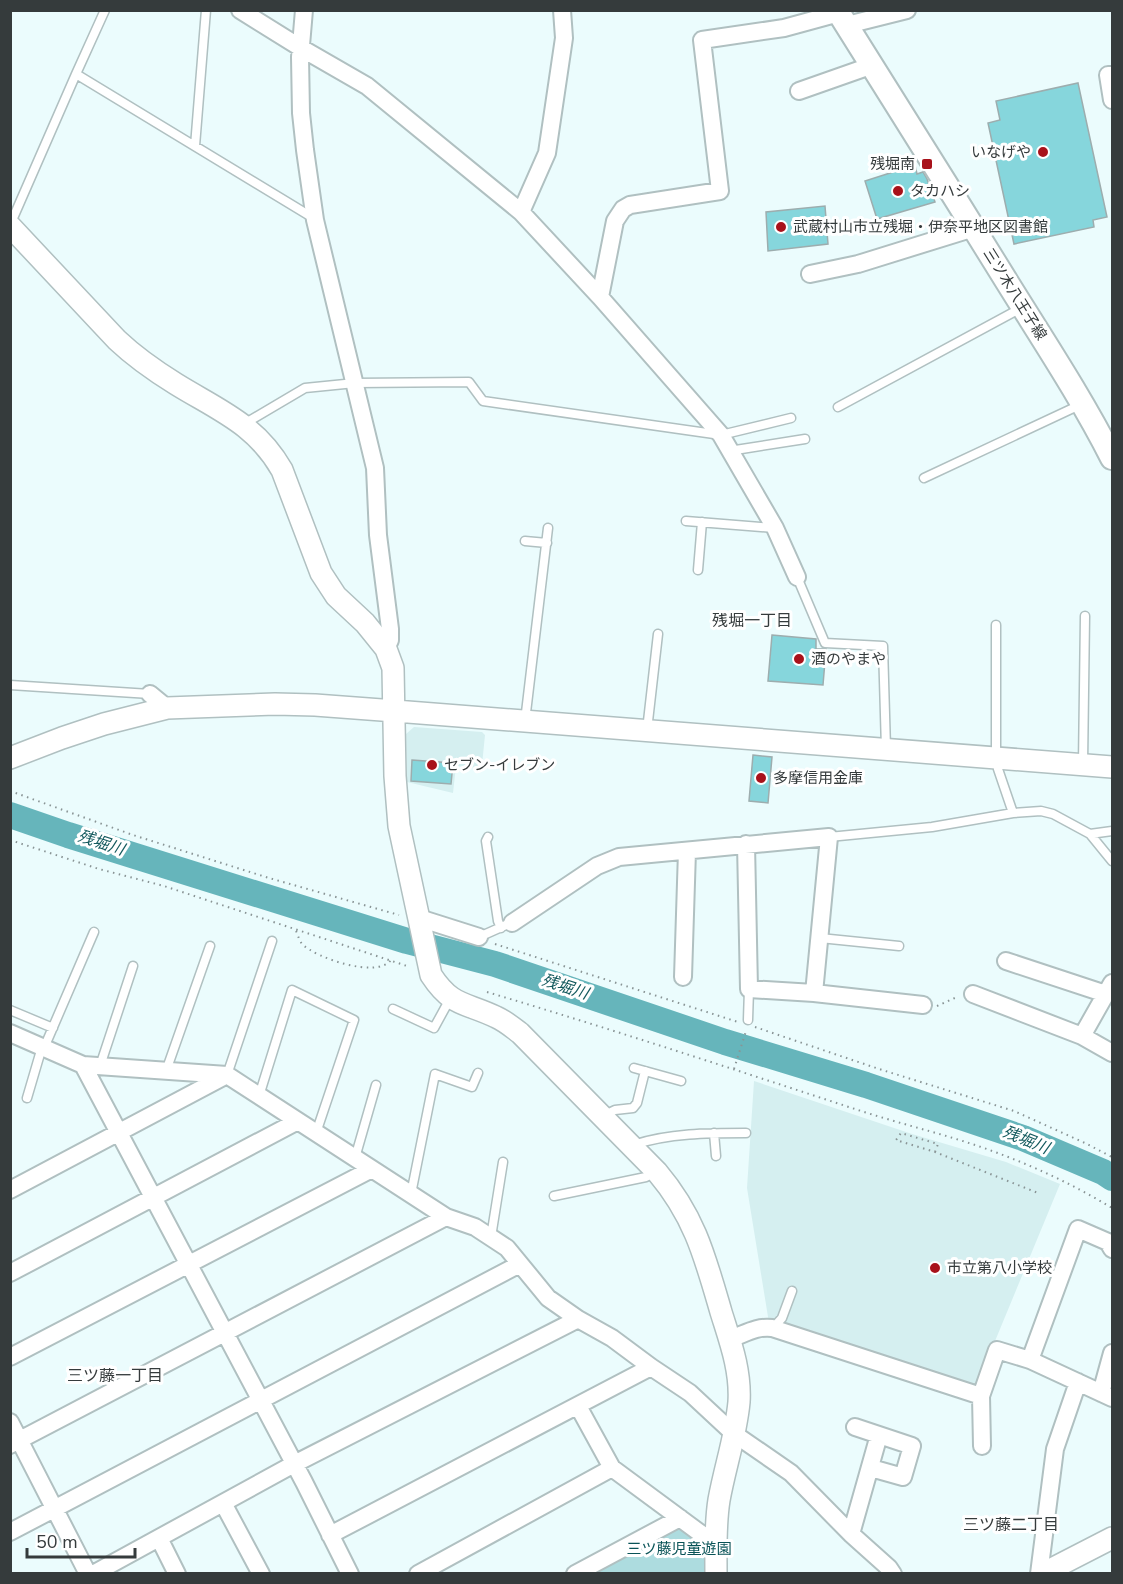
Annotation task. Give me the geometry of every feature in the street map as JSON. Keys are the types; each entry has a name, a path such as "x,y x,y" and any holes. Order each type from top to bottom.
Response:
{"main road":[{"name":"三ツ木八王子線","path":"841,16 1023,307 1113,458"}],"street":[{"path":"240,10 367,86 521,212 600,297 721,435 775,528 797,577"},
{"path":"304,10 301,48 301,113 315,220 375,468 378,535 390,628 390,640 386,649"},
{"path":"521,212 547,153 564,38 562,10"},
{"path":"600,297 615,221 622,209 630,205 720,191 702,40 784,28 841,16 907,10"},
{"path":"798,91 873,65"},
{"path":"1113,75 1108,75 1113,100"},
{"path":"10,226 117,340 134,355 176,384 244,424 277,460 321,573 336,596 365,623 386,649 393,668 395,776 399,826 420,968 458,1002 496,1016 520,1033 657,1172 675,1195 695,1231 730,1339 735,1360 739,1402 719,1501 715,1543 716,1574"},
{"path":"810,274 858,264 974,228"},
{"path":"150,694 167,708"},
{"path":"10,758 104,724 167,708 275,704 395,711 1113,767"},
{"path":"507,925 597,866 619,857 830,837 814,993"},
{"path":"746,844 749,989 814,993 923,1005"},
{"path":"683,977 687,851"},
{"path":"414,919 479,937"},
{"path":"1006,961 1109,988 1082,1036"},
{"path":"973,994 1082,1036 1113,1053"},
{"path":"10,1033 83,1065 227,1075 446,1217 475,1227 507,1248 548,1298 578,1319 612,1338 690,1393 733,1433 790,1473 893,1574"},
{"path":"83,1065 350,1574"},
{"path":"10,1190 227,1075"},
{"path":"10,1273 298,1121"},
{"path":"10,1357 372,1169"},
{"path":"15,1442 446,1217"},
{"path":"1030,1360 1078,1229 1108,1242 1113,1249"},
{"path":"10,1532 520,1264"},
{"path":"93,1574 294,1464 578,1319"},
{"path":"730,1339 755,1328 772,1328 981,1396"},
{"path":"982,1446 981,1396 997,1350 1030,1360 1107,1396 1113,1353"},
{"path":"330,1535 651,1367"},
{"path":"1041,1574 1055,1449 1078,1382"},
{"path":"578,1406 612,1468 715,1543"},
{"path":"10,1422 15,1442 55,1509 88,1574"},
{"path":"855,1427 912,1446 903,1477 871,1468"},
{"path":"851,1534 879,1435"},
{"path":"418,1574 612,1468"},
{"path":"223,1503 261,1574"},
{"path":"575,1574 680,1518"},
{"path":"159,1538 177,1574"},
{"path":"1041,1574 1113,1538"}],"lane":[{"path":"10,226 105,10"},
{"path":"195,146 206,10"},
{"path":"76,74 315,220"},
{"path":"838,407 1023,307"},
{"path":"244,424 305,388 355,382 469,382 483,401 721,435 791,418"},
{"path":"924,478 1082,404"},
{"path":"729,451 805,439"},
{"path":"687,521 775,528"},
{"path":"698,570 702,522"},
{"path":"525,722 548,528"},
{"path":"525,541 547,543"},
{"path":"797,577 825,643 883,646 886,749"},
{"path":"1083,765 1085,616"},
{"path":"996,625 996,758 1013,813"},
{"path":"647,731 658,634"},
{"path":"10,685 150,694"},
{"path":"830,837 932,827 1041,810 1090,834 1113,861"},
{"path":"1090,834 1113,831"},
{"path":"488,837 486,841 498,921 507,925"},
{"path":"479,937 507,925"},
{"path":"27,1098 43,1048 94,932"},
{"path":"820,938 899,946"},
{"path":"227,1075 272,941"},
{"path":"166,1071 210,946"},
{"path":"100,1066 133,966"},
{"path":"748,1020 749,989"},
{"path":"259,1096 292,990 354,1020 316,1133"},
{"path":"393,1009 434,1028 451,997"},
{"path":"10,1010 53,1028"},
{"path":"634,1068 681,1081"},
{"path":"602,1116 615,1110 633,1108 637,1103 645,1071"},
{"path":"411,1194 435,1074 472,1087 478,1074"},
{"path":"355,1158 376,1085"},
{"path":"714,1133 716,1156"},
{"path":"631,1145 650,1139 714,1133 746,1133"},
{"path":"491,1237 503,1162"},
{"path":"554,1196 646,1177 657,1172"},
{"path":"772,1328 782,1318 792,1291"}],"path":[{"path":"10,791 133,836 414,919"},
{"path":"10,840 420,968"},
{"path":"296,930 300,942 318,954 360,968 381,967 391,960"},
{"path":"479,937 879,1069 1014,1111 1077,1138 1113,1157"},
{"path":"486,992 734,1069 913,1128 979,1146 1055,1177 1113,1208"},
{"path":"923,1005 936,1006 964,994 973,994"},
{"path":"734,1069 746,1029"},
{"path":"911,1136 913,1128"},
{"path":"935,1152 938,1144 901,1133 896,1140 935,1152 1038,1193"}],"shaded area":[{"path":"414,727 482,732 485,735 482,765 479,768 456,766 453,793 407,782 406,734"},
{"path":"754,1081 912,1134 1006,1162 1060,1184 976,1387 769,1323 747,1188"}],"green space":[{"name":"三ツ藤児童遊園","path":"676,1523 705,1539 707,1573 581,1574"}],"building":[{"path":"1078,83 1107,217 1093,220 1094,227 1014,244 988,123 1000,120 996,101"},
{"path":"915,165 917,174 923,172 927,179 935,202 877,219 865,181"},
{"path":"825,206 828,244 768,251 766,212"},
{"path":"772,635 816,639 816,649 826,649 823,685 768,681"},
{"path":"753,755 772,757 768,803 749,801"},
{"path":"412,760 453,763 451,784 411,781"}],"waterway":[{"name":"残堀川","path":"10,815 407,941 495,964 725,1042 866,1085 1023,1138 1112,1178"}],"place":[{"name":"いなげや","path":"1043,152"},
{"name":"残堀南","path":"927,164"},
{"name":"タカハシ","path":"898,191"},
{"name":"武蔵村山市立残堀・伊奈平地区図書館","path":"781,227"},
{"name":"酒のやまや","path":"799,659"},
{"name":"セブン-イレブン","path":"432,765"},
{"name":"多摩信用金庫","path":"761,778"},
{"name":"市立第八小学校","path":"935,1268"}],"district":[{"name":"残堀一丁目","path":"752,621"},
{"name":"三ツ藤一丁目","path":"115,1376"},
{"name":"三ツ藤二丁目","path":"1011,1525"}]}
